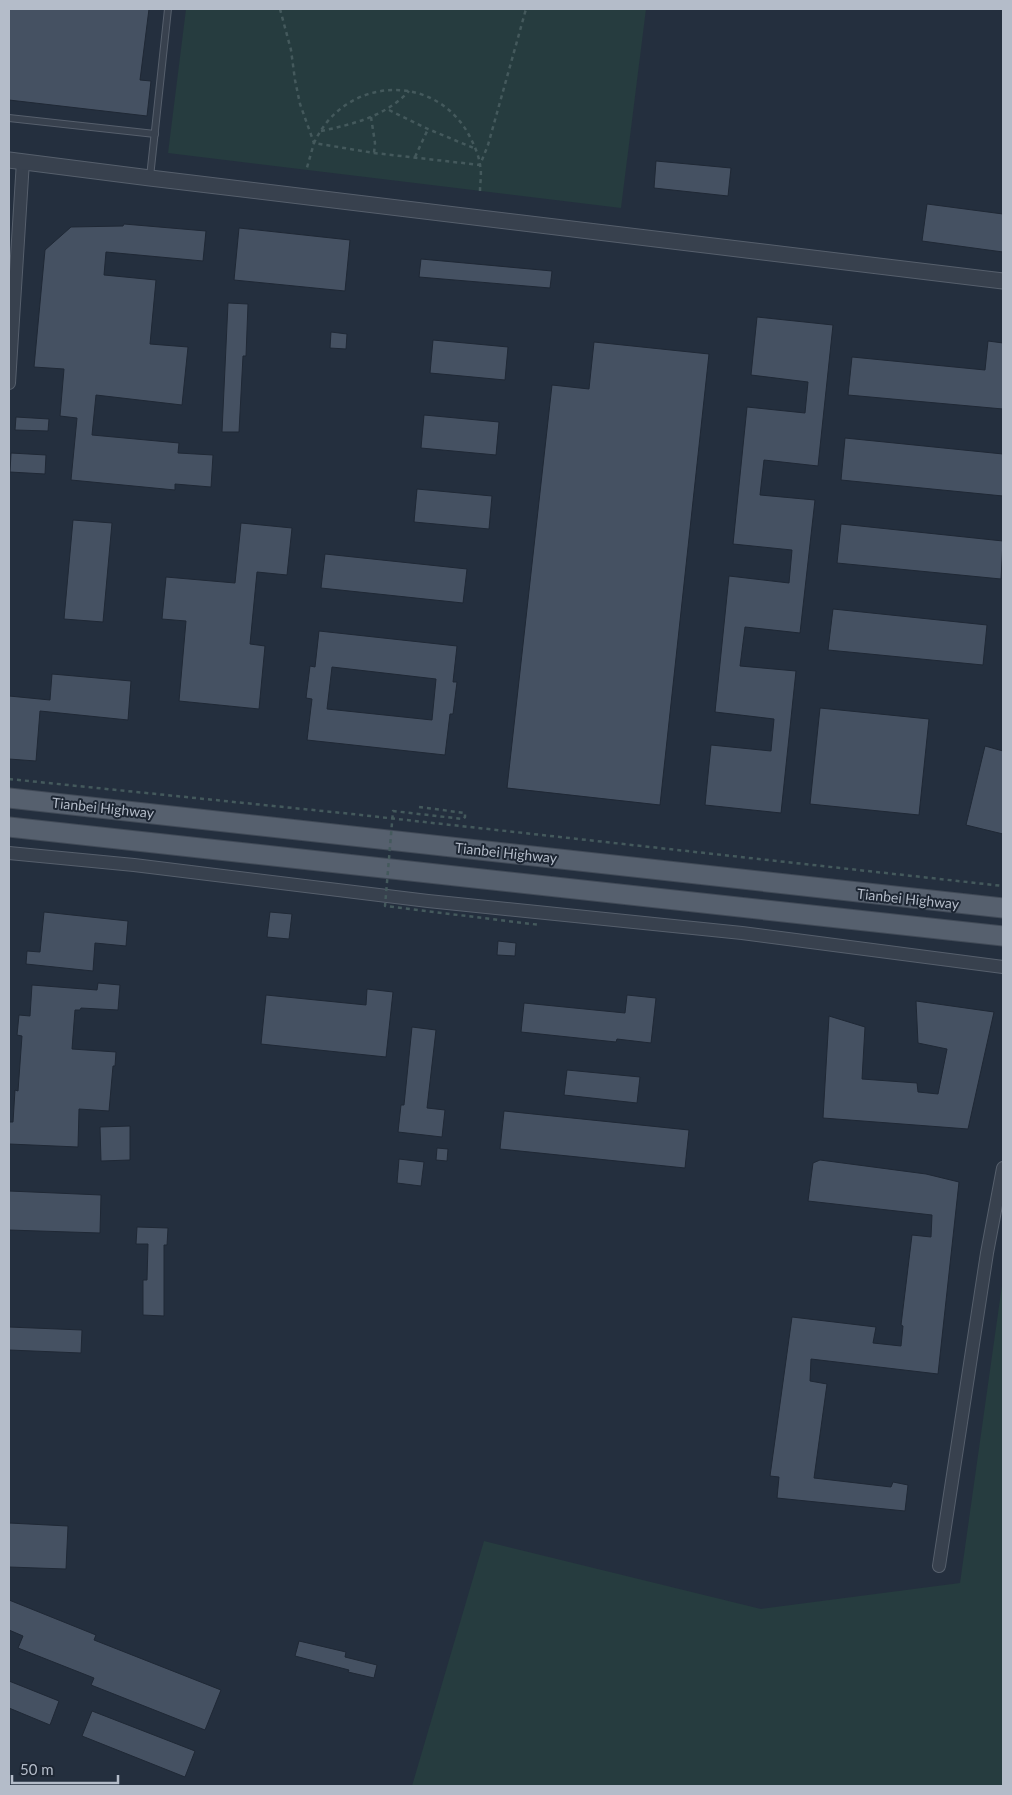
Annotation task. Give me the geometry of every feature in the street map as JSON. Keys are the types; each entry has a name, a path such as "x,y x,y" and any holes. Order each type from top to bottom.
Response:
{"main road":[{"name":"Tianbei Highway","path":"9,798 1003,908"},
{"name":"Tianbei Highway","path":"9,828 1003,936"}],"street":[{"path":"9,383 16,161 1003,281"},
{"path":"9,853 134,865 428,901 742,933 1003,967"},
{"path":"939,1566 987,1253 1003,1168"}],"lane":[{"path":"150,178 168,9"},
{"path":"9,118 155,134"}],"path":[{"path":"280,9 291,50 300,104 314,143"},
{"path":"480,165 488,145 526,9"},
{"path":"306,171 314,143 320,131 346,103 366,94 394,89 409,91 439,101 454,114 467,131 476,149 480,165 480,191"},
{"path":"320,131 338,128 389,110 409,91"},
{"path":"389,110 476,149"},
{"path":"371,117 375,143 374,153"},
{"path":"414,157 428,129"},
{"path":"314,143 374,153 480,165"},
{"path":"9,779 420,821 1003,886"},
{"path":"419,807 465,813 465,817 463,819 393,811 384,906 540,925"}],"green space":[{"path":"186,9 646,9 621,208 168,153"},
{"path":"1003,1278 1003,1786 412,1786 484,1541 761,1609 960,1583"}],"building":[{"path":"9,9 149,9 140,80 151,81 147,116 9,100"},
{"path":"656,161 731,168 728,196 654,188"},
{"path":"927,204 1003,214 1003,252 922,241"},
{"path":"124,224 206,231 203,261 106,252 104,275 156,280 150,344 188,347 182,405 96,395 92,435 179,443 178,453 213,455 211,487 175,484 175,490 71,480 77,418 60,416 64,369 34,367 45,250 71,227 123,226"},
{"path":"239,228 350,240 345,291 234,280"},
{"path":"421,259 552,271 550,288 419,277"},
{"path":"228,303 248,304 246,356 243,356 239,432 222,432"},
{"path":"757,317 833,325 818,466 764,460 760,495 815,500 800,633 745,627 740,666 796,671 781,813 705,805 711,745 771,751 774,719 715,712 729,576 789,583 792,550 733,544 747,407 805,413 808,382 751,375"},
{"path":"331,332 347,334 346,349 330,348"},
{"path":"433,340 508,347 505,380 430,373"},
{"path":"988,341 1003,343 1003,409 848,395 852,357 985,370"},
{"path":"594,342 709,354 660,805 507,788 552,385 589,389"},
{"path":"424,415 499,422 496,455 421,448"},
{"path":"16,417 49,419 48,431 15,430"},
{"path":"845,438 1003,454 1003,496 841,480"},
{"path":"11,453 46,455 45,474 10,472"},
{"path":"417,489 492,496 489,529 414,522"},
{"path":"73,520 112,523 103,622 64,619"},
{"path":"241,523 292,528 287,575 257,572 250,644 265,646 259,709 179,701 186,621 162,619 166,577 235,583"},
{"path":"841,524 1003,541 1001,579 837,563"},
{"path":"325,554 467,569 463,603 321,588"},
{"path":"833,609 987,625 983,665 828,650"},
{"path":"319,631 457,646 453,682 457,682 453,714 450,714 445,755 307,740 312,699 306,698 310,666 315,667","holes":["332,667 436,679 432,720 327,709"]},
{"path":"52,674 131,681 128,720 40,711 36,761 9,759 9,696 50,700"},
{"path":"820,708 929,719 919,815 810,804"},
{"path":"985,746 1003,751 1003,834 966,825"},
{"path":"44,912 128,921 126,946 95,943 93,971 26,964 27,951 40,952"},
{"path":"270,912 292,914 289,939 267,937"},
{"path":"498,941 516,943 515,956 497,955"},
{"path":"98,983 120,985 118,1010 81,1008 80,1010 75,1010 72,1049 116,1052 109,1111 79,1109 78,1147 9,1144 9,1122 13,1122 15,1090 18,1091 22,1036 17,1035 19,1015 30,1016 32,985 97,990"},
{"path":"367,989 393,992 386,1057 261,1044 266,995 366,1005"},
{"path":"627,995 656,998 651,1043 617,1039 616,1042 521,1032 524,1003 625,1013"},
{"path":"916,1001 994,1012 968,1129 823,1118 829,1016 865,1027 862,1079 917,1083 918,1092 938,1094 947,1049 918,1043"},
{"path":"412,1027 436,1030 427,1108 445,1110 442,1137 398,1132 401,1105 404,1105"},
{"path":"567,1070 640,1077 637,1103 564,1095"},
{"path":"504,1111 689,1130 685,1168 500,1149"},
{"path":"130,1126 130,1160 101,1161 100,1127"},
{"path":"437,1148 448,1149 447,1161 436,1160"},
{"path":"399,1159 424,1162 421,1186 397,1183"},
{"path":"820,1160 926,1174 959,1182 938,1374 811,1359 810,1381 827,1384 814,1478 891,1487 893,1482 908,1485 905,1511 777,1498 779,1477 770,1476 792,1317 876,1327 873,1343 901,1346 903,1326 901,1325 912,1235 931,1237 932,1215 808,1201 813,1163"},
{"path":"9,1191 101,1195 100,1233 9,1230"},
{"path":"137,1227 168,1228 167,1245 164,1245 164,1316 143,1315 143,1280 147,1280 148,1244 136,1244"},
{"path":"9,1327 82,1330 81,1353 9,1350"},
{"path":"9,1523 68,1526 66,1569 9,1567"},
{"path":"9,1600 96,1635 94,1640 221,1690 205,1730 91,1685 94,1678 18,1648 23,1636 9,1630"},
{"path":"299,1641 346,1652 345,1657 377,1665 374,1678 295,1656"},
{"path":"9,1681 59,1701 50,1725 9,1708"},
{"path":"92,1711 195,1751 185,1777 82,1736"}]}
